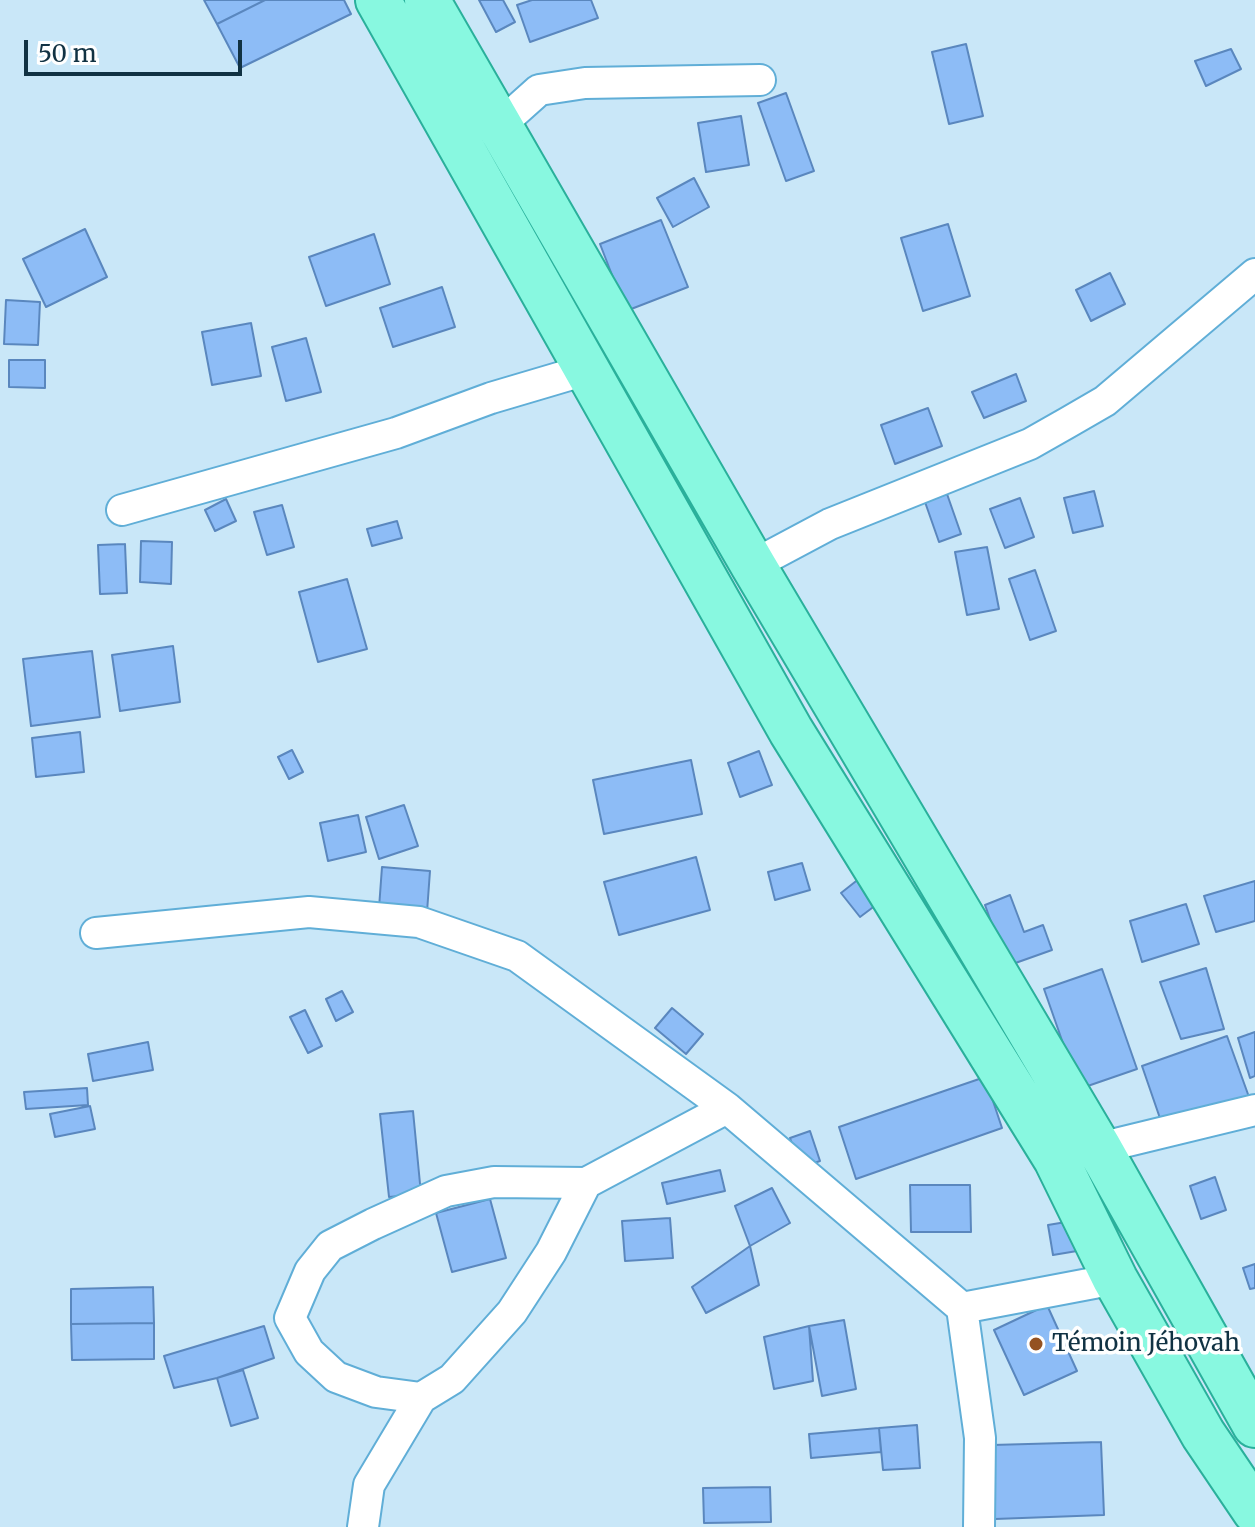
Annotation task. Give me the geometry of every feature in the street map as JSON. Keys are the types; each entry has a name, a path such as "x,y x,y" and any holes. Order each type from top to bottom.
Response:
{"main road":[{"path":"378,0 791,731 1056,1159 1115,1279 1203,1434 1255,1511"},
{"path":"427,0 753,565 1099,1148 1255,1425"}],"street":[{"path":"501,124 539,90 585,83 760,80"},
{"path":"753,565 830,524 1030,444 1080,416 1105,401 1255,274"},
{"path":"122,510 396,433 491,398 589,369"},
{"path":"96,933 309,912 419,922 517,956 727,1108 962,1308 980,1438 979,1527"},
{"path":"421,1398 376,1392 336,1377 309,1352 290,1318 310,1271 330,1246 446,1191 494,1182 586,1183 727,1108"},
{"path":"1099,1148 1255,1110"},
{"path":"363,1527 369,1485 421,1398 452,1379 512,1312 551,1252 586,1183"},
{"path":"962,1308 1115,1279"}],"building":[{"path":"204,0 265,0 217,24"},
{"path":"265,0 344,0 351,14 240,68 217,24"},
{"path":"479,0 503,0 515,22 496,32"},
{"path":"532,0 591,0 598,18 530,42 517,5"},
{"path":"966,44 983,116 949,124 932,52"},
{"path":"1231,49 1241,69 1206,86 1195,61"},
{"path":"786,93 814,171 786,181 758,103"},
{"path":"741,116 749,165 706,172 698,123"},
{"path":"694,178 709,207 673,227 657,198"},
{"path":"661,220 688,287 626,311 600,244"},
{"path":"948,224 970,296 923,311 901,238"},
{"path":"85,229 107,277 46,307 23,259"},
{"path":"374,234 390,284 326,306 309,257"},
{"path":"1110,273 1125,304 1091,321 1076,290"},
{"path":"442,287 455,327 393,347 380,308"},
{"path":"6,300 40,302 38,345 4,344"},
{"path":"251,323 261,376 212,385 202,332"},
{"path":"306,338 321,392 286,401 272,347"},
{"path":"9,360 45,360 45,388 9,387"},
{"path":"1016,374 1026,401 984,418 972,392"},
{"path":"928,408 942,446 895,464 881,425"},
{"path":"1094,491 1103,526 1073,533 1064,498"},
{"path":"947,494 961,534 939,542 925,502"},
{"path":"1020,498 1034,537 1005,548 990,509"},
{"path":"226,499 236,521 215,531 205,510"},
{"path":"282,505 294,547 267,555 254,512"},
{"path":"397,521 402,538 372,546 367,529"},
{"path":"141,541 172,542 171,584 140,582"},
{"path":"125,544 127,593 100,594 98,545"},
{"path":"987,547 999,609 967,615 955,552"},
{"path":"1035,570 1056,631 1030,640 1009,579"},
{"path":"347,579 367,649 318,662 299,592"},
{"path":"173,646 180,702 120,711 112,655"},
{"path":"92,651 100,717 31,726 23,659"},
{"path":"80,732 84,772 36,777 32,738"},
{"path":"292,750 303,772 289,779 278,757"},
{"path":"759,751 772,785 740,797 728,763"},
{"path":"691,760 702,814 604,834 593,780"},
{"path":"404,805 418,846 379,859 366,817"},
{"path":"358,815 366,852 328,861 320,823"},
{"path":"696,857 710,910 619,935 604,882"},
{"path":"802,863 810,890 775,900 768,872"},
{"path":"382,867 430,871 427,912 379,908"},
{"path":"860,878 880,902 860,917 841,893"},
{"path":"1255,881 1255,921 1216,932 1204,896"},
{"path":"1010,895 1024,932 1043,925 1052,950 1007,966 985,905"},
{"path":"1186,904 1199,944 1142,962 1130,921"},
{"path":"1206,968 1224,1029 1181,1039 1160,982"},
{"path":"1102,969 1137,1069 1079,1089 1044,989"},
{"path":"342,991 353,1012 336,1021 326,999"},
{"path":"672,1008 703,1034 686,1054 655,1028"},
{"path":"305,1010 322,1046 308,1053 290,1017"},
{"path":"1255,1032 1255,1076 1250,1078 1238,1038"},
{"path":"1227,1036 1249,1097 1163,1127 1142,1066"},
{"path":"148,1042 153,1070 93,1081 88,1054"},
{"path":"985,1077 1002,1128 856,1179 839,1127"},
{"path":"87,1088 88,1105 26,1109 24,1092"},
{"path":"90,1106 95,1129 55,1137 50,1114"},
{"path":"413,1111 421,1194 389,1197 380,1114"},
{"path":"810,1131 820,1161 800,1168 790,1138"},
{"path":"720,1170 725,1191 667,1204 662,1183"},
{"path":"1215,1177 1226,1210 1201,1219 1190,1186"},
{"path":"910,1185 970,1185 971,1232 911,1232"},
{"path":"772,1188 790,1223 750,1246 735,1206"},
{"path":"490,1199 506,1258 452,1272 436,1213"},
{"path":"670,1218 673,1258 625,1261 622,1221"},
{"path":"1078,1220 1083,1250 1053,1255 1048,1225"},
{"path":"750,1246 759,1285 706,1313 692,1287"},
{"path":"1255,1264 1255,1288 1250,1289 1243,1268"},
{"path":"153,1287 154,1323 71,1324 71,1289"},
{"path":"1047,1305 1077,1371 1024,1395 994,1330"},
{"path":"844,1320 856,1389 822,1396 809,1326"},
{"path":"154,1323 154,1359 72,1360 71,1324"},
{"path":"264,1326 274,1358 217,1378 174,1388 164,1356"},
{"path":"809,1326 813,1381 774,1389 764,1337"},
{"path":"243,1370 258,1418 231,1426 217,1378"},
{"path":"917,1425 920,1468 883,1470 879,1428"},
{"path":"879,1428 881,1452 811,1458 809,1434"},
{"path":"1101,1442 1104,1515 995,1519 992,1445"},
{"path":"770,1487 771,1522 704,1523 703,1488"}],"place":[{"name":"Témoin Jéhovah","path":"1036,1344"}]}
